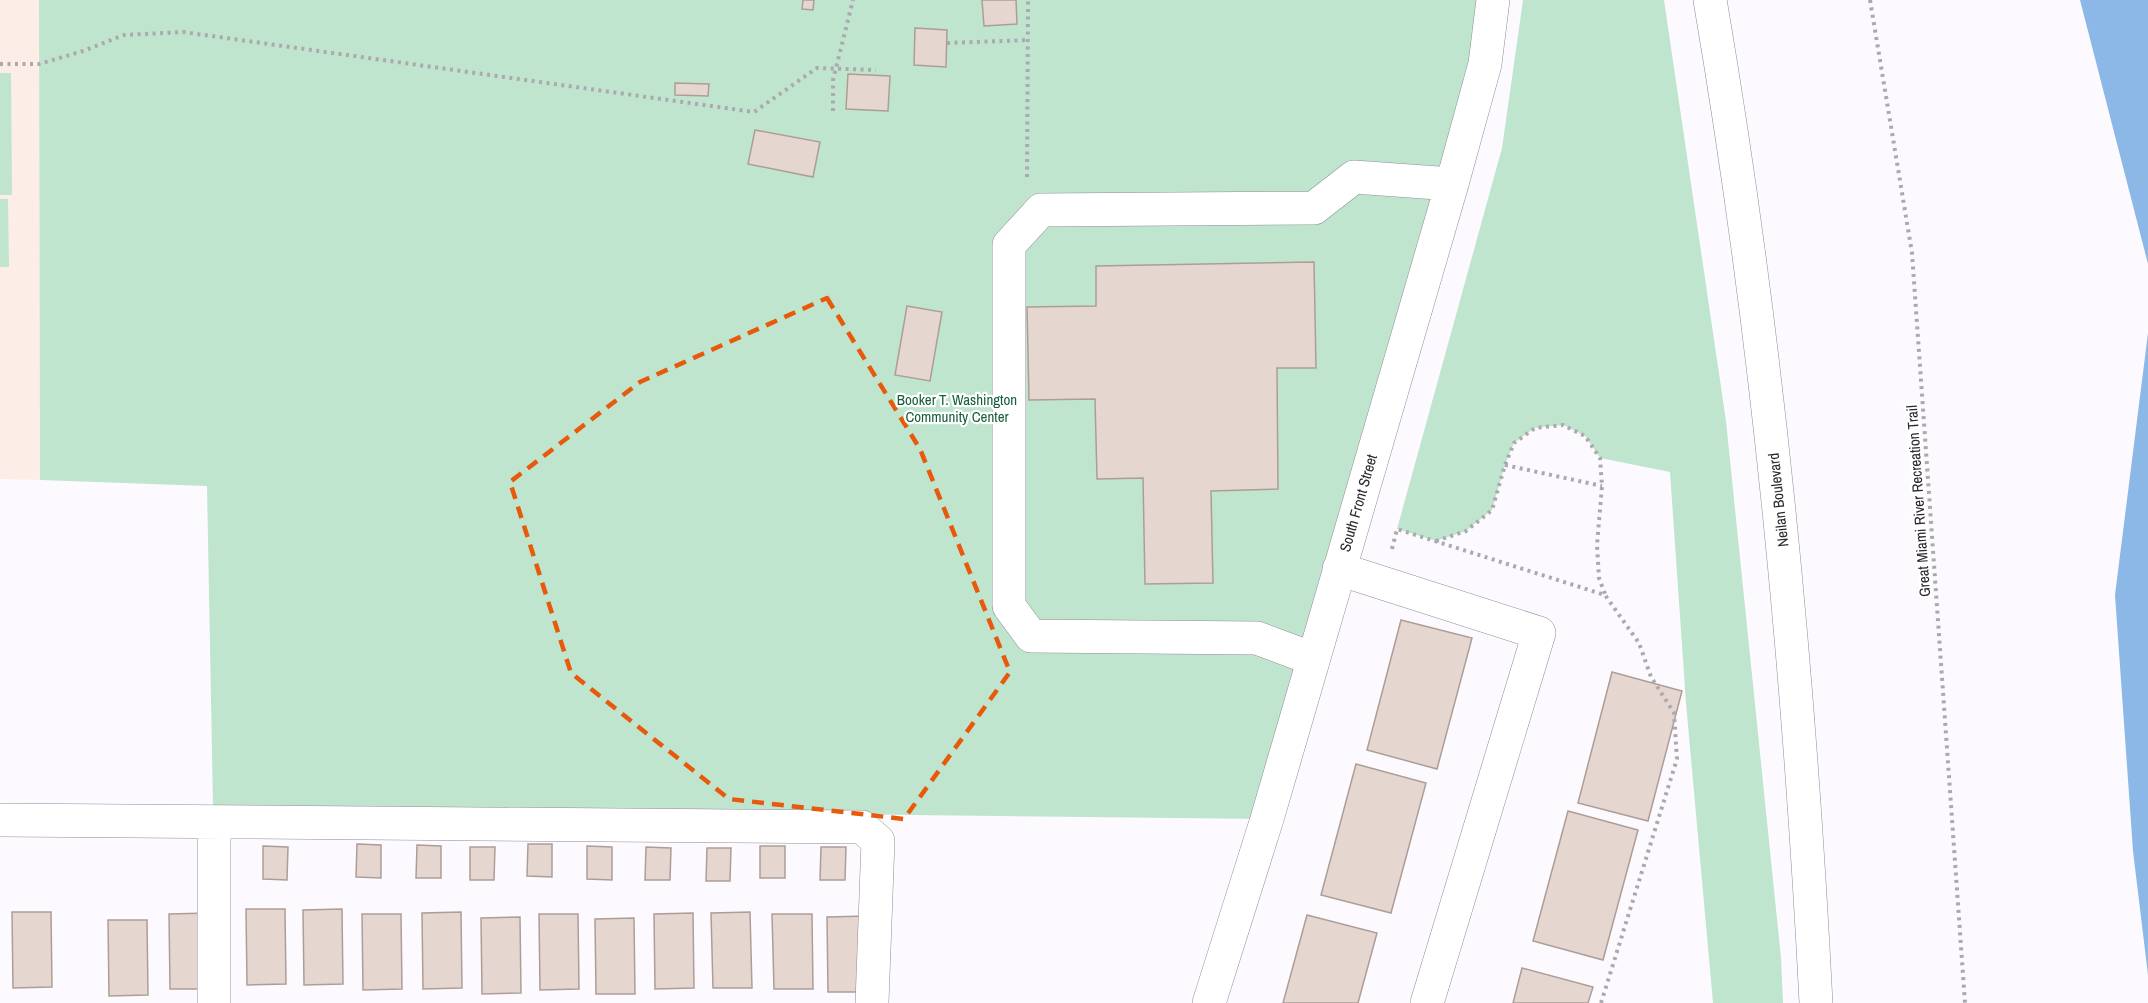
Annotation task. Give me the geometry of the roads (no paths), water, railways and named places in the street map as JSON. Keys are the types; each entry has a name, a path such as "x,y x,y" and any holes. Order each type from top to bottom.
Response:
{"street":[{"name":"South Front Street","path":"1209,1003 1267,819 1452,183 1485,64 1492,0"},
{"name":"Neilan Boulevard","path":"1710,0 1728,102 1755,295 1779,509 1798,700 1816,1003"},
{"path":"1312,659 1257,638 1031,636 1009,606 1009,245 1041,210 1314,208 1354,177 1452,183"},
{"path":"1339,569 1539,633 1427,1003"},
{"path":"0,820 862,827 878,841 872,1003"},
{"path":"214,823 214,1003"}],"water":[{"path":"2080,0 2148,0 2148,264"},
{"path":"2148,333 2148,975 2133,851 2115,595"}],"park label":[{"name":"Booker T. Washington Community Center","path":"957,408"}]}
